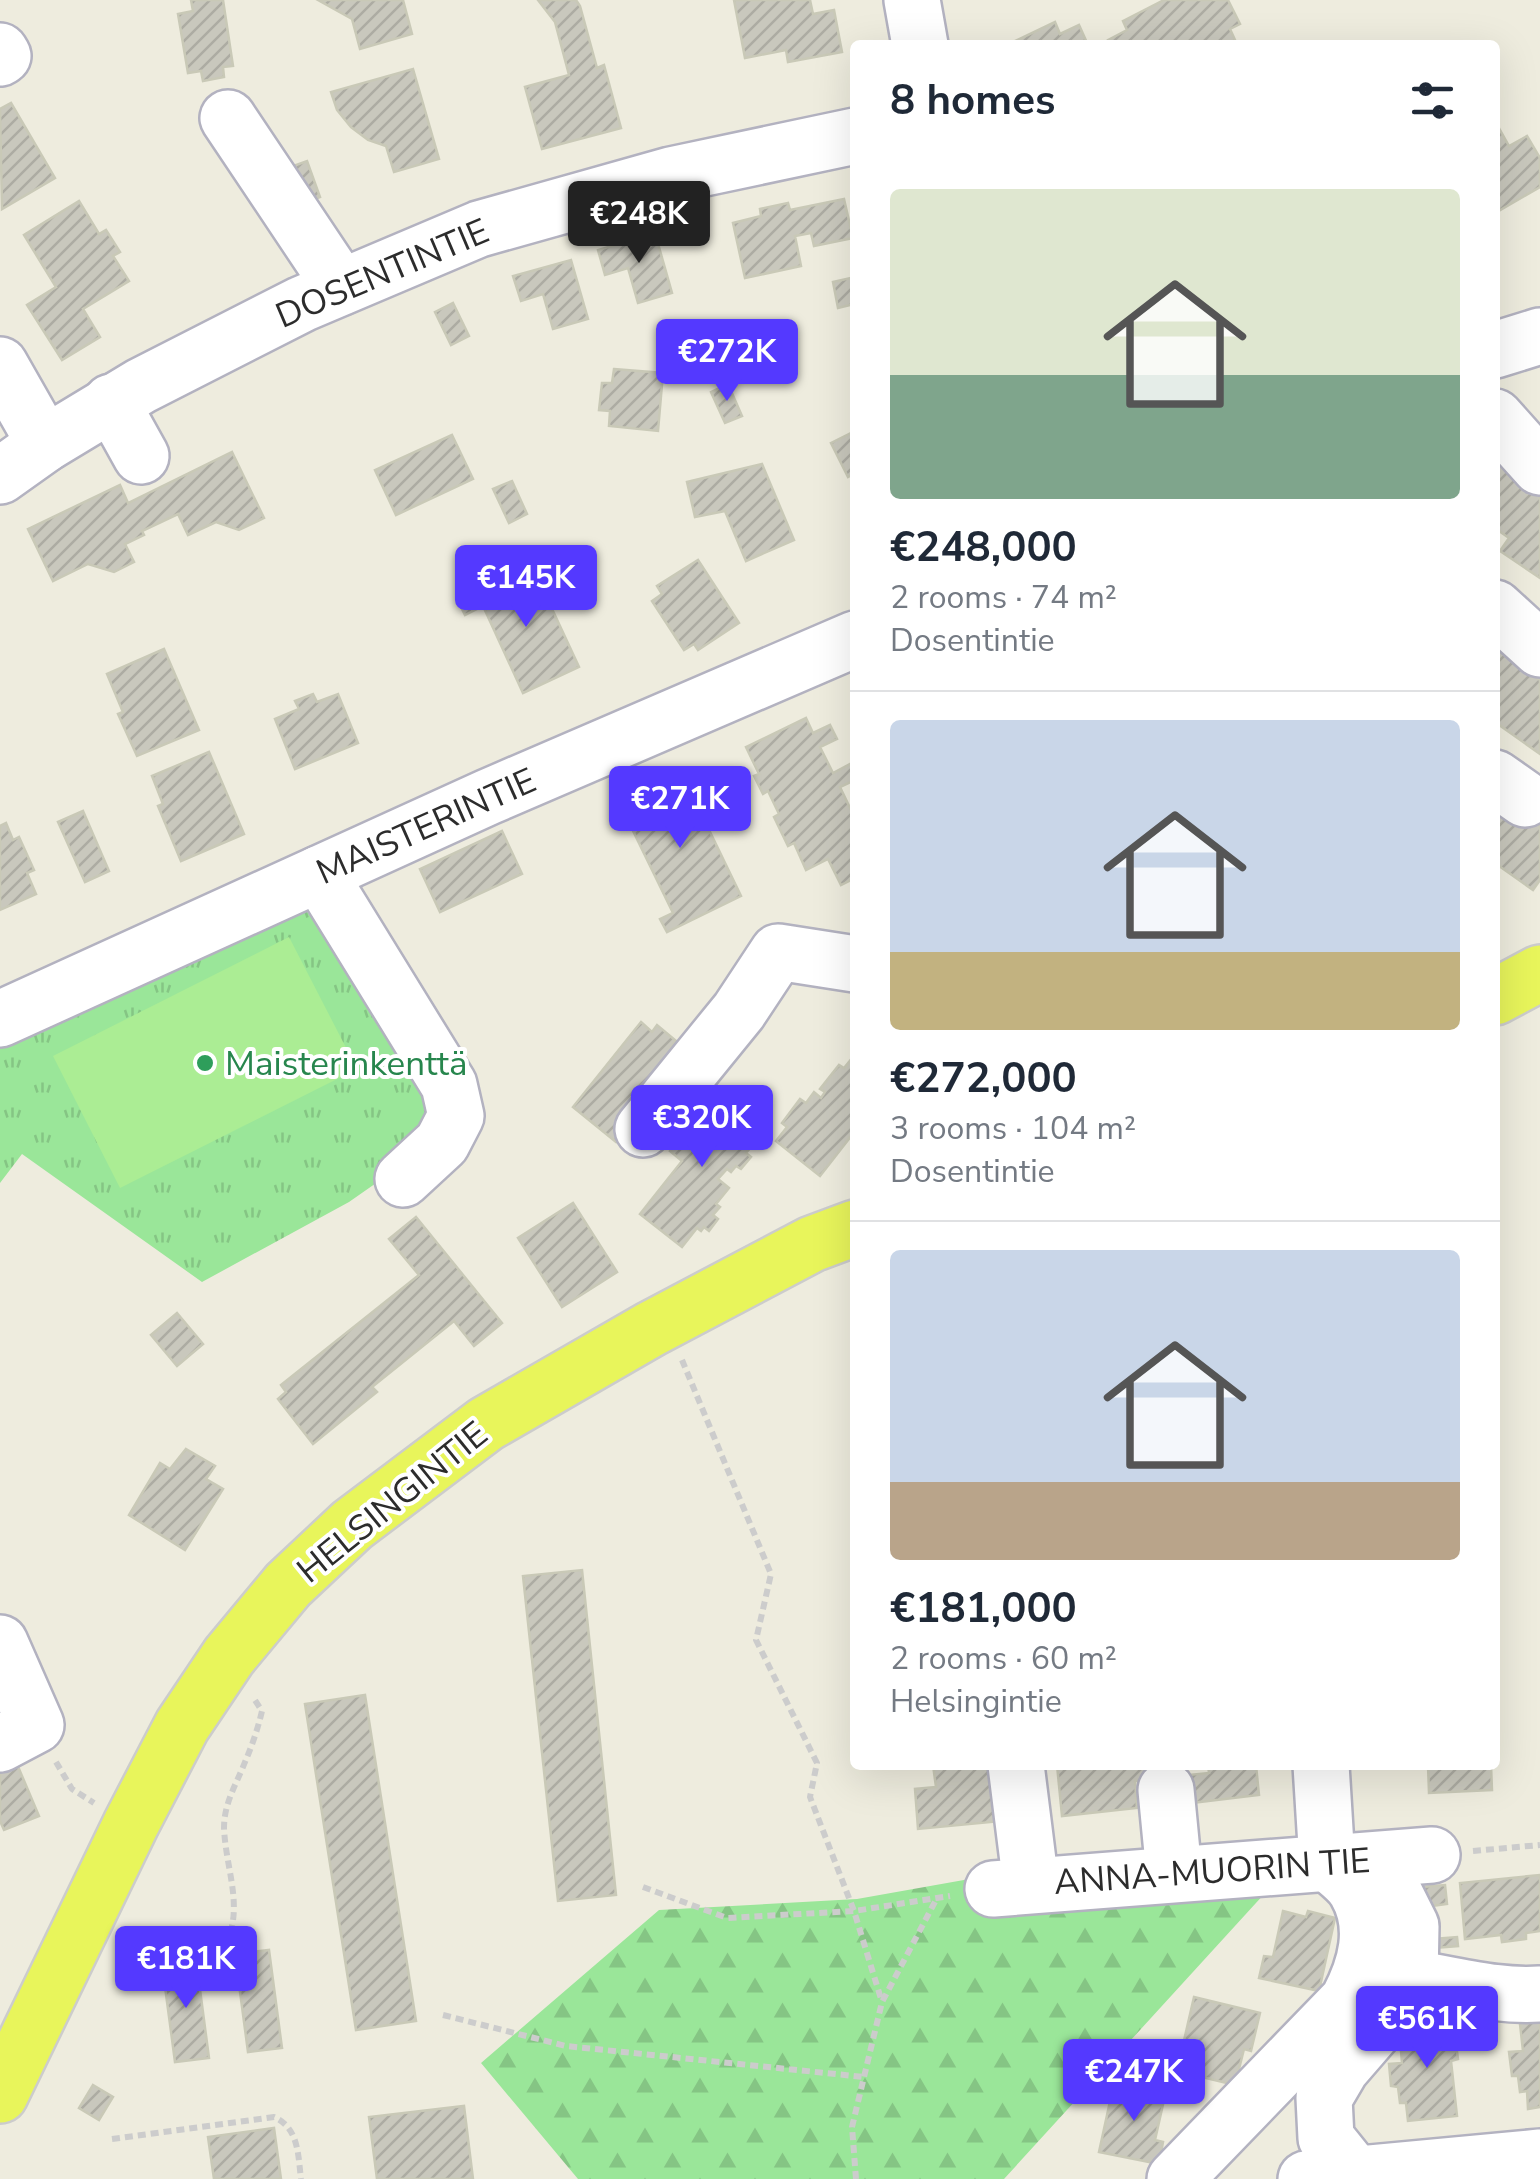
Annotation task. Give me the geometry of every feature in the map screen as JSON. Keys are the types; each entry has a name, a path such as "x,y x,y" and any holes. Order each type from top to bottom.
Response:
{"main road":[{"path":"1500,994 1540,973"},
{"name":"HELSINGINTIE","path":"0,2095 182,1726 229,1656 288,1585 352,1525 486,1424 651,1329 812,1244 850,1230"}],"street":[{"path":"912,0 919,40"},
{"path":"228,118 341,287"},
{"name":"DOSENTINTIE","path":"0,476 111,402 302,304 479,229 671,175 850,137"},
{"path":"1500,348 1540,336"},
{"path":"0,365 45,444"},
{"path":"111,402 140,456"},
{"path":"1500,423 1540,467"},
{"path":"1500,613 1540,649"},
{"name":"MAISTERINTIE","path":"0,1019 850,641"},
{"path":"319,874 449,1086 456,1116 442,1143 403,1179"},
{"path":"642,1129 739,1011 778,952 850,963"},
{"path":"0,1642 18,1735"},
{"path":"1012,1887 1016,1770"},
{"path":"1176,2179 1348,2000 1363,1972 1369,1936 1356,1890 1326,1862 1321,1770"},
{"path":"1166,1790 1174,1873"},
{"name":"ANNA-MUORIN TIE","path":"1012,1887 1432,1855"},
{"path":"1326,1862 1389,1882 1411,1926 1410,1978 1324,2098 1330,2177 1540,2157"},
{"path":"1410,1978 1446,1982 1485,1994 1540,1994"}],"path":[{"path":"678,1350 771,1574 756,1640 818,1763 810,1798 854,1911 882,2002"},
{"path":"219,1956 227,1945 236,1905 224,1825 227,1804 262,1710 244,1689"},
{"path":"18,1735 72,1789 131,1824"},
{"path":"1432,1855 1540,1844"},
{"path":"643,1887 726,1918 854,1911 1012,1887"},
{"path":"856,2179 852,2127 882,2002 937,1898"},
{"path":"443,2015 566,2046 864,2077"},
{"path":"112,2139 274,2118 290,2129 296,2142 301,2179"}],"green space":[{"path":"302,895 436,1116 422,1151 349,1202 202,1282 22,1154 0,1183 0,1030"},
{"name":"Maisterinkenttä","path":"289,937 357,1069 120,1188 53,1056"},
{"path":"992,1875 1266,1892 1004,2179 578,2179 481,2063 659,1910 857,1899"}],"building":[{"path":"191,0 223,0 233,66 223,67 224,77 203,81 201,71 188,73 178,14 193,11"},
{"path":"318,0 403,0 412,34 360,49 352,19"},
{"path":"538,0 576,0 580,6 597,68 604,65 621,128 542,149 525,87 569,75 555,22"},
{"path":"734,0 810,0 813,14 834,10 842,52 788,62 786,50 745,58"},
{"path":"1164,0 1228,0 1240,24 1230,29 1235,40 1108,40 1127,30 1123,21"},
{"path":"1055,22 1060,34 1079,25 1086,40 1017,40"},
{"path":"413,69 439,159 394,172 386,146 368,140 351,127 337,110 331,92"},
{"path":"11,103 55,178 2,209 0,109"},
{"path":"1500,130 1509,146 1527,136 1540,158 1540,187 1500,210"},
{"path":"307,161 320,197 297,206 285,169"},
{"path":"844,199 850,239 814,246 811,233 795,236 801,266 745,278 733,223 761,216 760,209 788,203 790,210"},
{"path":"79,201 99,234 106,230 120,252 113,256 129,281 83,309 100,337 62,360 27,305 56,287 24,235"},
{"path":"655,233 672,293 638,303 628,268 605,275 598,250"},
{"path":"571,260 588,319 553,329 543,294 521,301 513,276"},
{"path":"850,278 850,305 838,308 833,282"},
{"path":"453,303 469,336 451,345 435,312"},
{"path":"614,369 663,373 658,431 609,426 610,411 599,410 602,383 612,383"},
{"path":"728,384 742,416 725,423 711,392"},
{"path":"850,434 848,477 831,443"},
{"path":"452,435 473,479 396,515 375,470"},
{"path":"1500,445 1540,487 1540,578 1500,551 1509,538 1500,532"},
{"path":"232,452 264,518 239,530 216,522 188,535 178,514 125,544 134,562 114,572 88,564 53,581 28,529 120,485 128,503"},
{"path":"762,464 794,540 746,561 725,511 695,517 687,482"},
{"path":"512,481 527,514 509,523 493,489"},
{"path":"698,560 739,623 698,650 694,644 684,650 652,601 662,594 657,586"},
{"path":"533,568 579,667 523,693 483,606 465,615 459,603"},
{"path":"164,649 199,730 137,756 118,714 123,712 107,674"},
{"path":"1500,652 1540,680 1540,754 1500,726"},
{"path":"313,694 317,702 338,694 358,743 295,769 275,719 299,709 295,701"},
{"path":"806,718 813,733 830,725 837,739 820,747 833,773 850,764 850,782 840,787 850,808 850,880 841,885 828,859 806,870 794,843 788,846 774,817 779,814 768,791 763,794 754,776 759,774 746,747"},
{"path":"209,752 244,834 181,861 158,806 163,804 152,776"},
{"path":"681,772 741,896 667,932 660,919 673,913 619,802"},
{"path":"1500,798 1540,826 1540,880 1533,890 1500,867"},
{"path":"83,811 109,871 85,882 58,822"},
{"path":"6,823 13,840 19,837 34,870 27,873 36,894 0,910 0,826"},
{"path":"502,831 522,874 440,912 420,869"},
{"path":"641,1022 652,1032 657,1025 676,1041 671,1047 684,1057 616,1142 573,1107"},
{"path":"850,1061 850,1137 820,1176 776,1141 787,1127 782,1123 800,1099 806,1103 814,1092 821,1098 825,1092 820,1089 839,1065 844,1068"},
{"path":"718,1091 761,1126 746,1144 751,1147 746,1153 751,1157 741,1169 727,1169 718,1179 729,1188 716,1204 720,1207 713,1215 718,1219 709,1231 697,1228 682,1247 640,1214 682,1161 670,1151"},
{"path":"573,1203 617,1272 562,1307 518,1238"},
{"path":"416,1217 502,1323 474,1346 454,1321 372,1387 377,1392 313,1444 278,1399 286,1392 281,1385 419,1275 389,1239"},
{"path":"177,1313 203,1344 177,1366 151,1335"},
{"path":"186,1449 215,1466 206,1479 223,1489 185,1550 129,1515 160,1463 170,1469"},
{"path":"582,1570 616,1895 558,1901 523,1576"},
{"path":"365,1695 416,2021 356,2030 305,1704"},
{"path":"11,1750 39,1816 4,1830 0,1821 0,1754"},
{"path":"934,1770 997,1770 1002,1821 918,1829 915,1789 936,1787"},
{"path":"1057,1770 1160,1770 1161,1779 1135,1781 1137,1808 1062,1816"},
{"path":"1209,1770 1256,1770 1259,1795 1191,1803 1188,1775 1209,1773"},
{"path":"1428,1770 1491,1770 1492,1790 1429,1793"},
{"path":"1540,1875 1540,1931 1526,1933 1526,1939 1502,1942 1501,1935 1465,1939 1460,1883"},
{"path":"1445,1885 1447,1904 1424,1907 1422,1887"},
{"path":"1283,1911 1306,1917 1308,1911 1335,1918 1319,1991 1259,1978 1264,1956 1273,1957"},
{"path":"1457,1937 1458,1946 1435,1948 1434,1939"},
{"path":"269,1950 282,2048 248,2052 235,1954"},
{"path":"196,1959 209,2058 175,2062 162,1964"},
{"path":"1194,1997 1260,2013 1251,2051 1244,2049 1235,2085 1177,2071"},
{"path":"1540,2013 1540,2107 1528,2109 1527,2091 1520,2092 1518,2076 1512,2076 1509,2052 1523,2051 1519,2015"},
{"path":"1453,2021 1458,2059 1451,2061 1457,2116 1408,2121 1406,2103 1400,2103 1398,2087 1391,2086 1389,2064 1402,2063 1399,2027"},
{"path":"1114,2083 1166,2091 1155,2140 1163,2142 1159,2164 1099,2152"},
{"path":"93,2085 113,2097 99,2120 79,2108"},
{"path":"464,2106 473,2179 377,2179 369,2117"},
{"path":"274,2128 281,2179 214,2179 208,2137"}],"place":[{"name":"Maisterinkenttä","path":"205,1063"}]}
